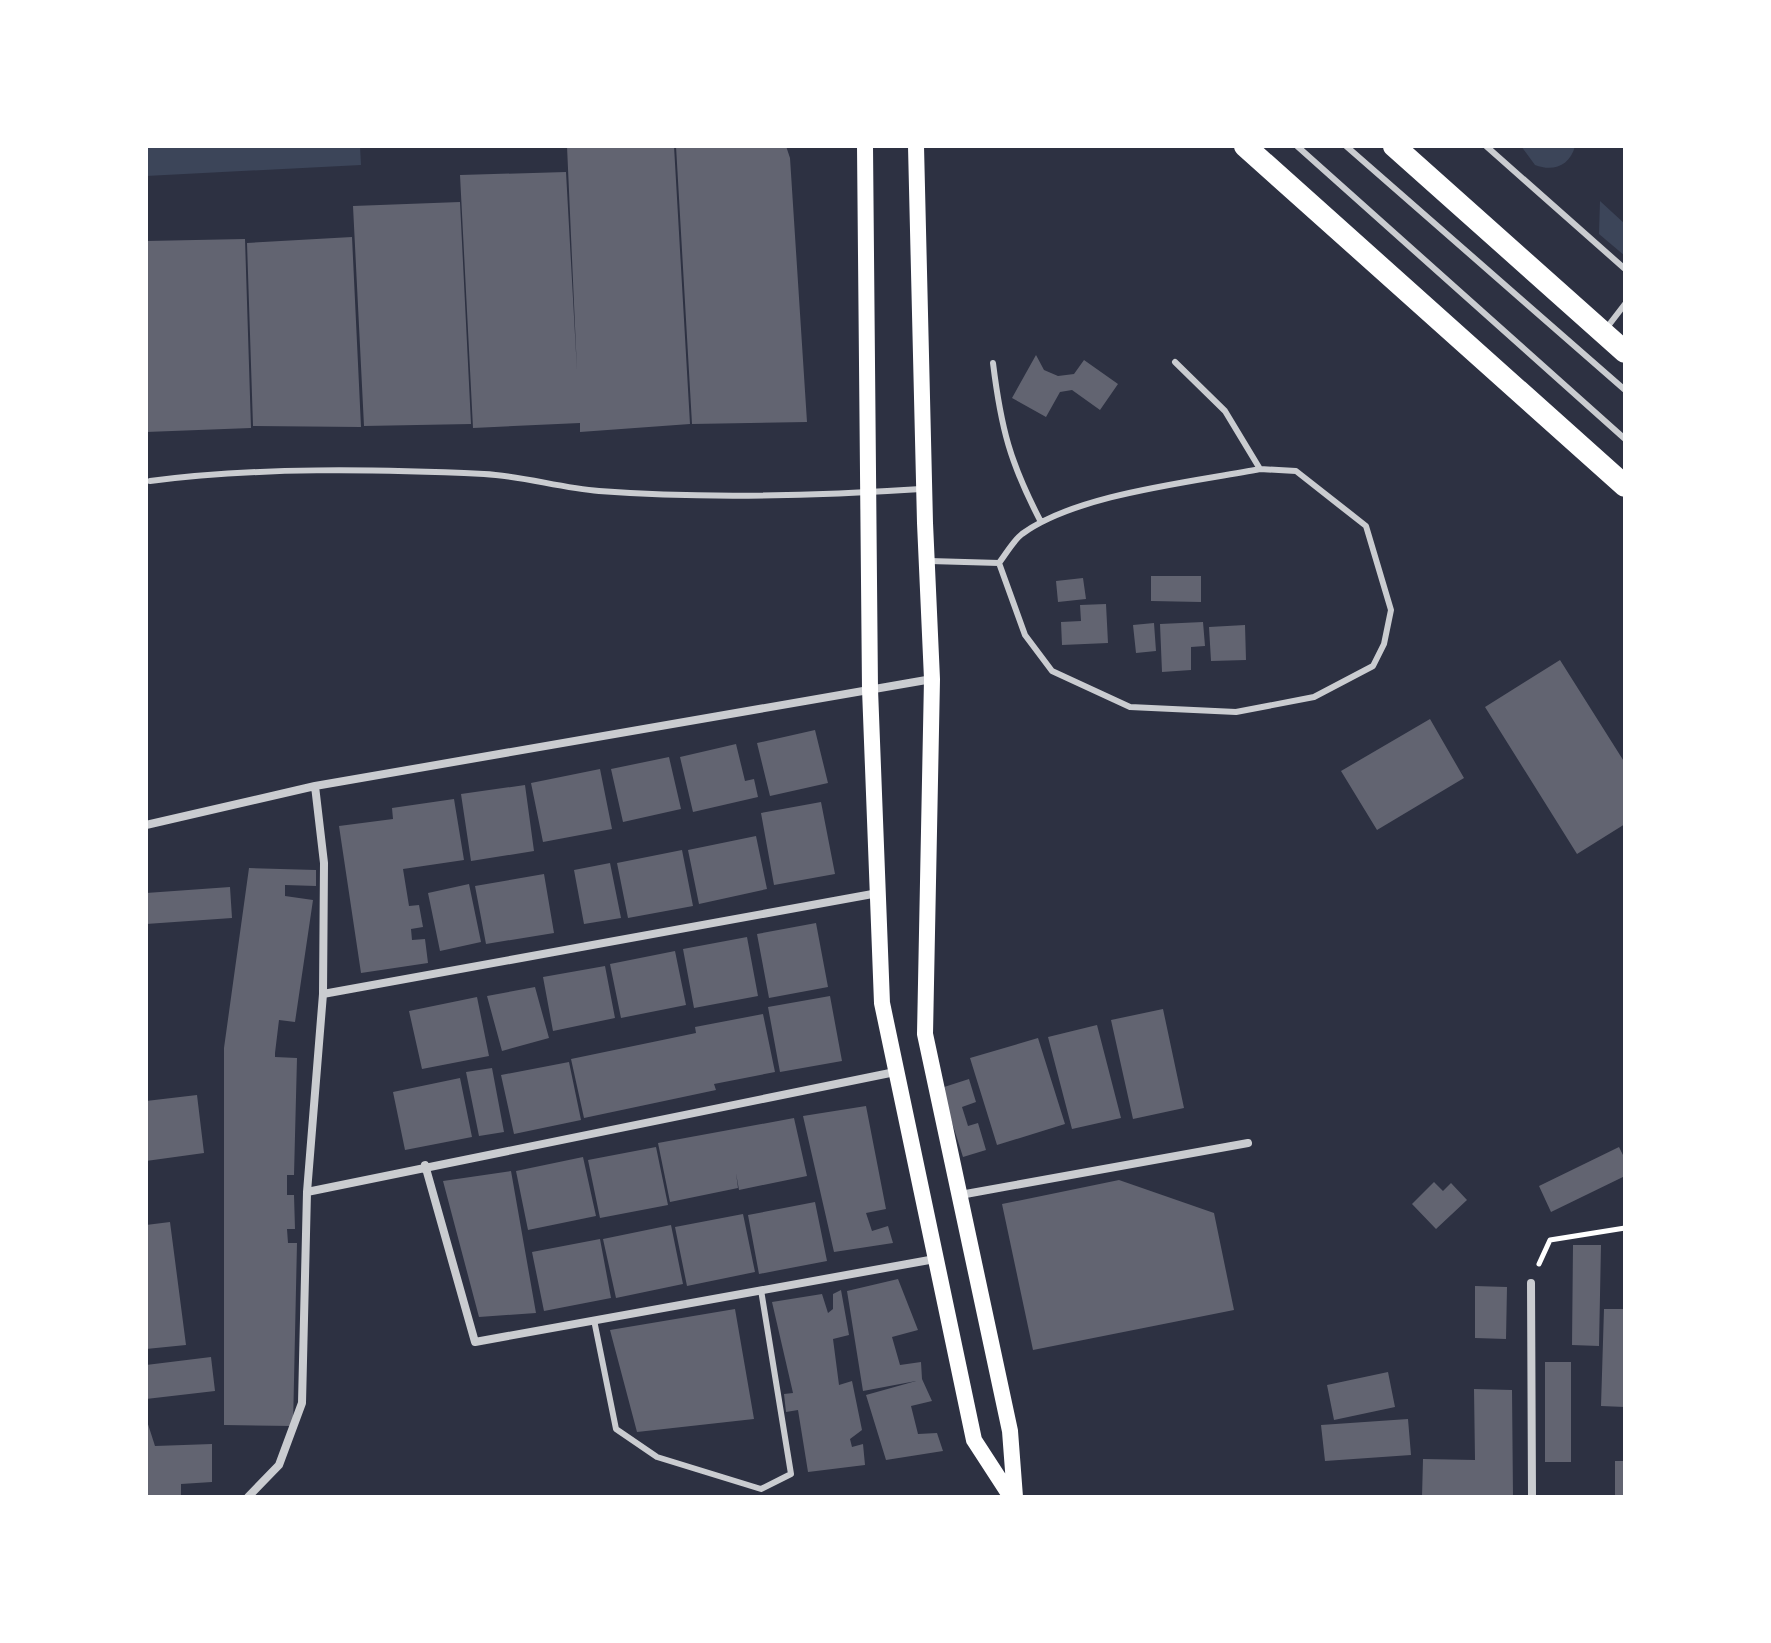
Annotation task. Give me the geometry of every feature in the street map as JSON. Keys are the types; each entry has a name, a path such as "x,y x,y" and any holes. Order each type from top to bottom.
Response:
{"highway":[{"path":"1245,146 1625,486"},
{"path":"1394,146 1625,352"}],"main road":[{"path":"865,146 870,689 882,1003 974,1440 1013,1497"},
{"path":"916,146 926,561 932,679 925,1034 1010,1431 1013,1497"}],"street":[{"path":"146,825 315,786 932,679"},
{"path":"248,1497 279,1465 302,1403 307,1192 323,994 324,863 315,786"},
{"path":"323,994 878,893"},
{"path":"307,1192 425,1165 895,1072"},
{"path":"960,1195 1248,1143"},
{"path":"425,1165 475,1342 935,1259"},
{"path":"1531,1283 1532,1497"}],"lane":[{"path":"1297,146 1625,439"},
{"path":"1346,146 1625,390"},
{"path":"1486,146 1625,269"},
{"path":"1603,333 1625,304"},
{"path":"1175,362 1225,411 1260,469"},
{"path":"993,363 1001,426 1015,472 1041,522"},
{"path":"1260,469 1296,471 1366,526 1391,610 1384,644 1373,666 1314,697 1236,712 1130,707 1052,671 1025,635 999,563 1019,536 1041,522 1092,503 1260,469"},
{"path":"150,481 221,471 487,474 597,491 690,495 925,489"},
{"path":"926,561 999,563"},
{"path":"594,1320 616,1429 657,1457 761,1489 791,1474 761,1290"}],"path":[{"path":"1531,1283 1550,1240 1625,1228"}],"shaded area":[{"path":"146,146 360,146 361,165 146,176"},
{"path":"1521,146 1575,146 1565,163 1548,168 1535,165"},
{"path":"1600,201 1625,224 1625,256 1599,234"}],"building":[{"path":"567,146 674,146 690,424 580,432 580,423 473,428 460,175 566,172 577,371"},
{"path":"676,146 786,146 790,158 807,422 692,424"},
{"path":"460,202 471,424 364,426 353,206"},
{"path":"352,237 361,427 253,426 247,243"},
{"path":"245,239 251,428 146,432 146,241"},
{"path":"1036,355 1044,370 1058,376 1074,374 1084,360 1118,384 1100,410 1072,390 1060,392 1046,417 1012,398"},
{"path":"1151,576 1201,576 1201,602 1151,601"},
{"path":"1083,578 1086,599 1058,602 1056,581"},
{"path":"1106,604 1108,643 1062,645 1061,622 1081,621 1080,605"},
{"path":"1203,622 1205,646 1191,647 1191,670 1162,672 1160,624"},
{"path":"1154,623 1156,651 1136,653 1133,625"},
{"path":"1245,625 1246,660 1211,661 1209,627"},
{"path":"1560,660 1625,763 1625,824 1577,854 1485,707"},
{"path":"1430,719 1464,778 1377,830 1341,771"},
{"path":"815,730 828,783 770,796 757,743"},
{"path":"736,744 745,781 754,779 758,797 693,812 680,757"},
{"path":"669,757 681,809 623,822 611,769"},
{"path":"600,769 612,829 543,842 531,783"},
{"path":"525,785 534,851 471,861 461,794"},
{"path":"454,799 464,860 403,869 409,906 419,905 423,927 411,929 412,940 425,939 428,963 361,973 339,826 393,819 392,808"},
{"path":"821,802 835,874 774,885 761,813"},
{"path":"756,836 767,889 699,904 688,850"},
{"path":"682,850 693,906 628,918 617,863"},
{"path":"610,863 621,918 584,924 574,870"},
{"path":"249,868 316,870 316,886 285,885 285,896 313,900 295,1022 279,1020 275,1053 275,1057 297,1058 294,1175 287,1175 287,1195 294,1195 295,1229 287,1229 288,1243 297,1243 293,1426 224,1425 224,1048"},
{"path":"544,874 554,933 486,944 475,886"},
{"path":"469,884 481,942 440,951 428,893"},
{"path":"230,887 232,918 146,924 146,893"},
{"path":"816,923 828,987 769,998 757,934"},
{"path":"747,937 758,996 694,1008 683,949"},
{"path":"675,951 686,1005 621,1018 610,964"},
{"path":"605,966 615,1018 553,1031 543,977"},
{"path":"535,987 549,1038 502,1051 487,996"},
{"path":"830,996 842,1061 780,1072 768,1007"},
{"path":"477,997 489,1056 422,1069 409,1011"},
{"path":"1163,1009 1184,1108 1133,1119 1111,1020"},
{"path":"763,1014 775,1072 714,1084 716,1090 584,1118 571,1059 696,1033 695,1027"},
{"path":"1097,1025 1121,1118 1072,1129 1048,1037"},
{"path":"1038,1038 1065,1124 997,1145 970,1058"},
{"path":"569,1062 581,1120 514,1134 501,1075"},
{"path":"492,1068 504,1132 479,1136 466,1072"},
{"path":"460,1078 472,1137 405,1150 393,1092"},
{"path":"969,1079 976,1102 962,1107 968,1126 978,1123 986,1150 963,1157 941,1088"},
{"path":"197,1095 204,1153 146,1161 146,1101"},
{"path":"866,1106 886,1209 866,1213 872,1231 888,1226 893,1243 834,1252 803,1116"},
{"path":"794,1118 807,1176 739,1190 736,1173 738,1188 670,1202 658,1143"},
{"path":"656,1147 668,1205 600,1218 588,1160"},
{"path":"1619,1147 1625,1159 1625,1176 1551,1212 1539,1186"},
{"path":"583,1157 596,1216 528,1230 516,1171"},
{"path":"511,1171 536,1313 479,1317 443,1181"},
{"path":"1119,1180 1214,1213 1234,1310 1033,1350 1002,1204"},
{"path":"1434,1182 1443,1191 1451,1183 1467,1200 1436,1229 1412,1204"},
{"path":"815,1202 827,1261 759,1274 748,1215"},
{"path":"743,1214 755,1272 687,1286 675,1227"},
{"path":"170,1222 186,1345 146,1349 146,1225"},
{"path":"671,1225 683,1284 616,1298 603,1239"},
{"path":"600,1239 611,1298 544,1311 532,1252"},
{"path":"1573,1245 1601,1245 1599,1346 1572,1345"},
{"path":"898,1279 918,1330 892,1337 900,1365 921,1362 922,1379 932,1401 911,1406 918,1434 937,1433 943,1451 886,1460 866,1395 916,1381 863,1391 847,1291"},
{"path":"1475,1286 1507,1287 1506,1339 1475,1338"},
{"path":"841,1290 849,1335 833,1339 839,1385 852,1381 862,1430 850,1439 852,1447 863,1444 865,1465 808,1472 798,1410 786,1412 784,1394 793,1393 772,1302 822,1294 828,1313 833,1309 833,1294"},
{"path":"735,1309 754,1419 637,1432 610,1330"},
{"path":"1604,1309 1625,1309 1625,1407 1601,1406"},
{"path":"211,1357 215,1391 146,1399 146,1365"},
{"path":"1545,1362 1571,1362 1571,1462 1545,1462"},
{"path":"1388,1372 1395,1407 1334,1420 1327,1385"},
{"path":"1474,1389 1512,1390 1513,1497 1422,1497 1423,1459 1475,1460"},
{"path":"146,1418 155,1446 212,1444 212,1482 181,1484 181,1497 148,1497"},
{"path":"1408,1419 1411,1455 1325,1461 1321,1425"},
{"path":"1615,1461 1625,1461 1625,1497 1615,1497"}]}
